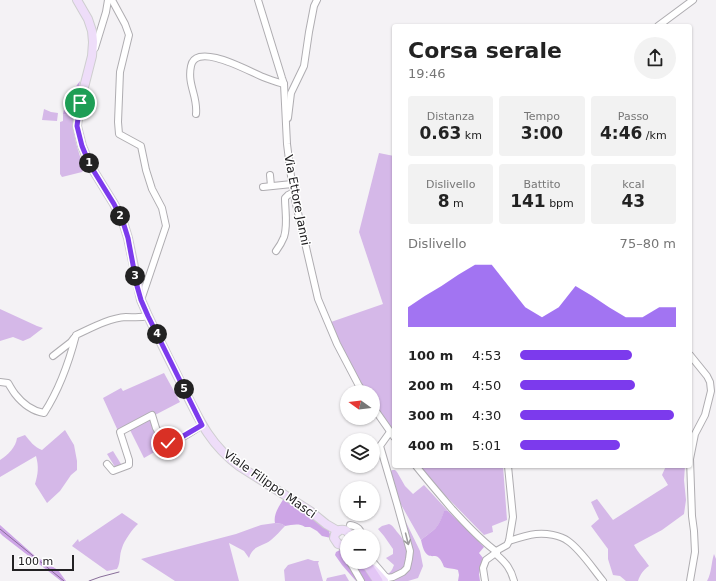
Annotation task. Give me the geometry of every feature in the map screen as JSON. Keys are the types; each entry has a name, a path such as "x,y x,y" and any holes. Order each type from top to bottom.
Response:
{"highway":[{"path":"372,569 379,581"}],"main road":[{"name":"Viale Filippo Masci","path":"77,0 88,19 92,30 93,42 92,56 80,103 77,126 82,146 90,165 114,204 123,222 128,238 141,300 148,316 202,425 217,446 231,460 310,511 336,534"},
{"path":"340,531 336,534 336,542 340,543"},
{"path":"374,569 384,581"}],"street":[{"path":"92,56 106,12 108,0"},
{"path":"112,0 125,24 129,35 120,72 119,134 141,146 146,170 152,189 162,208 166,226 141,300"},
{"name":"Via Ettore Janni","path":"258,0 284,84 288,150 292,184 318,299 359,385"},
{"path":"286,121 289,116 292,94 304,66 314,6 317,0"},
{"path":"661,24 693,0"},
{"path":"196,114 196,103 190,78 192,61 198,57 209,56 227,61 263,77 284,84"},
{"path":"270,175 271,186"},
{"path":"263,187 292,184"},
{"path":"276,251 284,238 286,224 286,198 294,192"},
{"path":"53,356 71,342 76,335 89,329 114,319 148,316"},
{"path":"0,382 8,382 14,393 28,407 37,412 44,413 68,364 76,335"},
{"path":"692,357 707,376 710,382 711,391 705,415 695,434 692,449"},
{"path":"107,464 112,472 129,465 129,460 120,432 152,415 156,428 164,442 168,443 202,425"},
{"path":"377,569 388,578 398,575 407,568 410,551 380,446 392,435 380,417"},
{"path":"418,468 464,522 507,564 514,581"},
{"path":"508,468 513,517 509,542"},
{"path":"690,468 695,552 690,581"},
{"path":"350,526 360,529"},
{"path":"485,581 483,568 486,560 509,542 531,534 542,533 564,538 570,542 603,581"},
{"path":"354,569 361,581"}],"shaded area":[{"path":"80,81 73,116 63,114 67,95 71,93"},
{"path":"44,109 58,113 57,121 42,120"},
{"path":"63,114 73,116 76,143 85,168 82,172 62,177 60,174 60,122 63,121"},
{"path":"379,153 392,156 392,428 380,412 380,385 361,385 331,322 383,304 359,232"},
{"path":"0,309 43,328 30,338 23,341 13,337 0,341"},
{"path":"164,373 180,402 118,431 103,398 121,388 123,391"},
{"path":"150,417 165,446 144,458 129,428"},
{"path":"65,430 74,445 77,470 71,475 60,491 47,503 35,484 38,470 36,456 0,477 0,460 6,456 15,445 17,438 25,435 34,446 42,450"},
{"path":"113,451 121,464 115,467 107,454"},
{"path":"422,468 503,468 507,520 492,526 493,532 484,535 435,485"},
{"path":"665,468 685,468 684,480 686,500 684,514 662,530 634,545 649,566 642,573 638,581 626,581 620,576 613,575 608,559 608,549 591,526 599,519 591,502 597,499 613,520 668,485 662,475"},
{"path":"392,470 397,472 405,486 413,494 424,485 448,511 444,512 436,528 421,540 399,501 390,472"},
{"path":"284,498 324,525 329,531 331,538 322,536 310,527 298,525 285,526 275,523 276,513"},
{"path":"444,511 448,511 484,547 479,553 483,558 479,574 480,581 458,581 458,570 444,567 439,558 430,556 424,551 421,540 436,528"},
{"path":"122,513 138,524 123,545 117,569 107,571 72,546 78,539 79,542"},
{"path":"404,518 420,551 423,566 418,578 408,581 387,581 405,570 410,542"},
{"path":"275,523 285,526 271,540 255,548 249,558 244,551 229,543 239,581 175,581 141,559 236,534 261,525"},
{"path":"389,524 393,527 405,542 407,550 404,570 390,576 386,574 391,571 394,565 386,558 393,554 393,549 380,531 380,529 378,529"},
{"path":"0,525 35,556 58,570 66,581 61,581 3,536 0,533"},
{"path":"340,550 340,562 335,555 336,552"},
{"path":"714,554 716,559 716,581 707,581 710,574"},
{"path":"308,559 319,561 318,563 323,581 285,581 284,570 288,565"},
{"path":"346,569 353,569 356,581"},
{"path":"357,569 368,569 377,581 363,581"},
{"path":"345,574 349,581 326,581 327,578"}],"waterway":[{"path":"0,529 64,581"},
{"path":"89,581 119,572"}],"route":[{"path":"80,103 77,126 82,146 90,165 103,184 123,222 128,238 141,300 202,425 168,443"}]}
